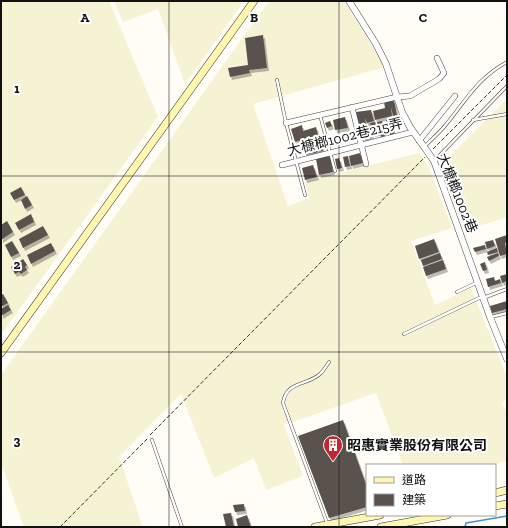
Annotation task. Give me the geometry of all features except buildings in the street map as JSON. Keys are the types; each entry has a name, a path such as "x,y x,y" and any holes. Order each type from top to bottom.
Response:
{"main road":[{"path":"1,353 254,1"},
{"path":"496,493 507,490"},
{"path":"496,506 507,504"},
{"path":"315,527 375,516"},
{"path":"381,527 442,516"}],"street":[{"name":"大槺榔1002巷","path":"349,1 376,44 386,64 402,112 413,132 434,161 490,317 507,359"},
{"path":"286,123 397,97 410,96 439,79 444,73 437,58"},
{"path":"419,141 455,96"},
{"path":"352,107 366,164"},
{"name":"大槺榔1002巷215弄","path":"282,165 413,132"}],"lane":[{"path":"424,147 443,128 484,77 507,62"},
{"path":"277,80 304,195"},
{"path":"434,161 507,86"},
{"path":"473,120 507,114"},
{"path":"320,115 335,171"},
{"path":"457,292 478,282"},
{"path":"404,334 478,298 483,298 507,289"},
{"path":"490,317 507,313"},
{"path":"327,525 283,403 284,396 289,389 321,374 329,362"},
{"path":"152,440 182,527"}],"path":[{"path":"60,527 507,75"}],"shaded area":[{"path":"1,1 109,1 158,117 3,332 1,329"},
{"path":"114,1 244,1 185,84 158,9 123,22"},
{"path":"269,1 344,1 385,67 253,104 288,206 309,198 305,182 419,153 429,168 452,228 411,241 435,305 471,288 507,377 507,400 502,402 507,414 507,461 494,464 403,464 376,393 284,425 303,476 266,490 254,458 214,478 181,394 119,457 143,527 24,527 1,463 1,375"},
{"path":"507,99 507,217 473,228 444,162"}],"waterway":[{"path":"465,527 466,523 507,516"}],"place":[{"name":"昭惠實業股份有限公司","path":"333,462"}]}
